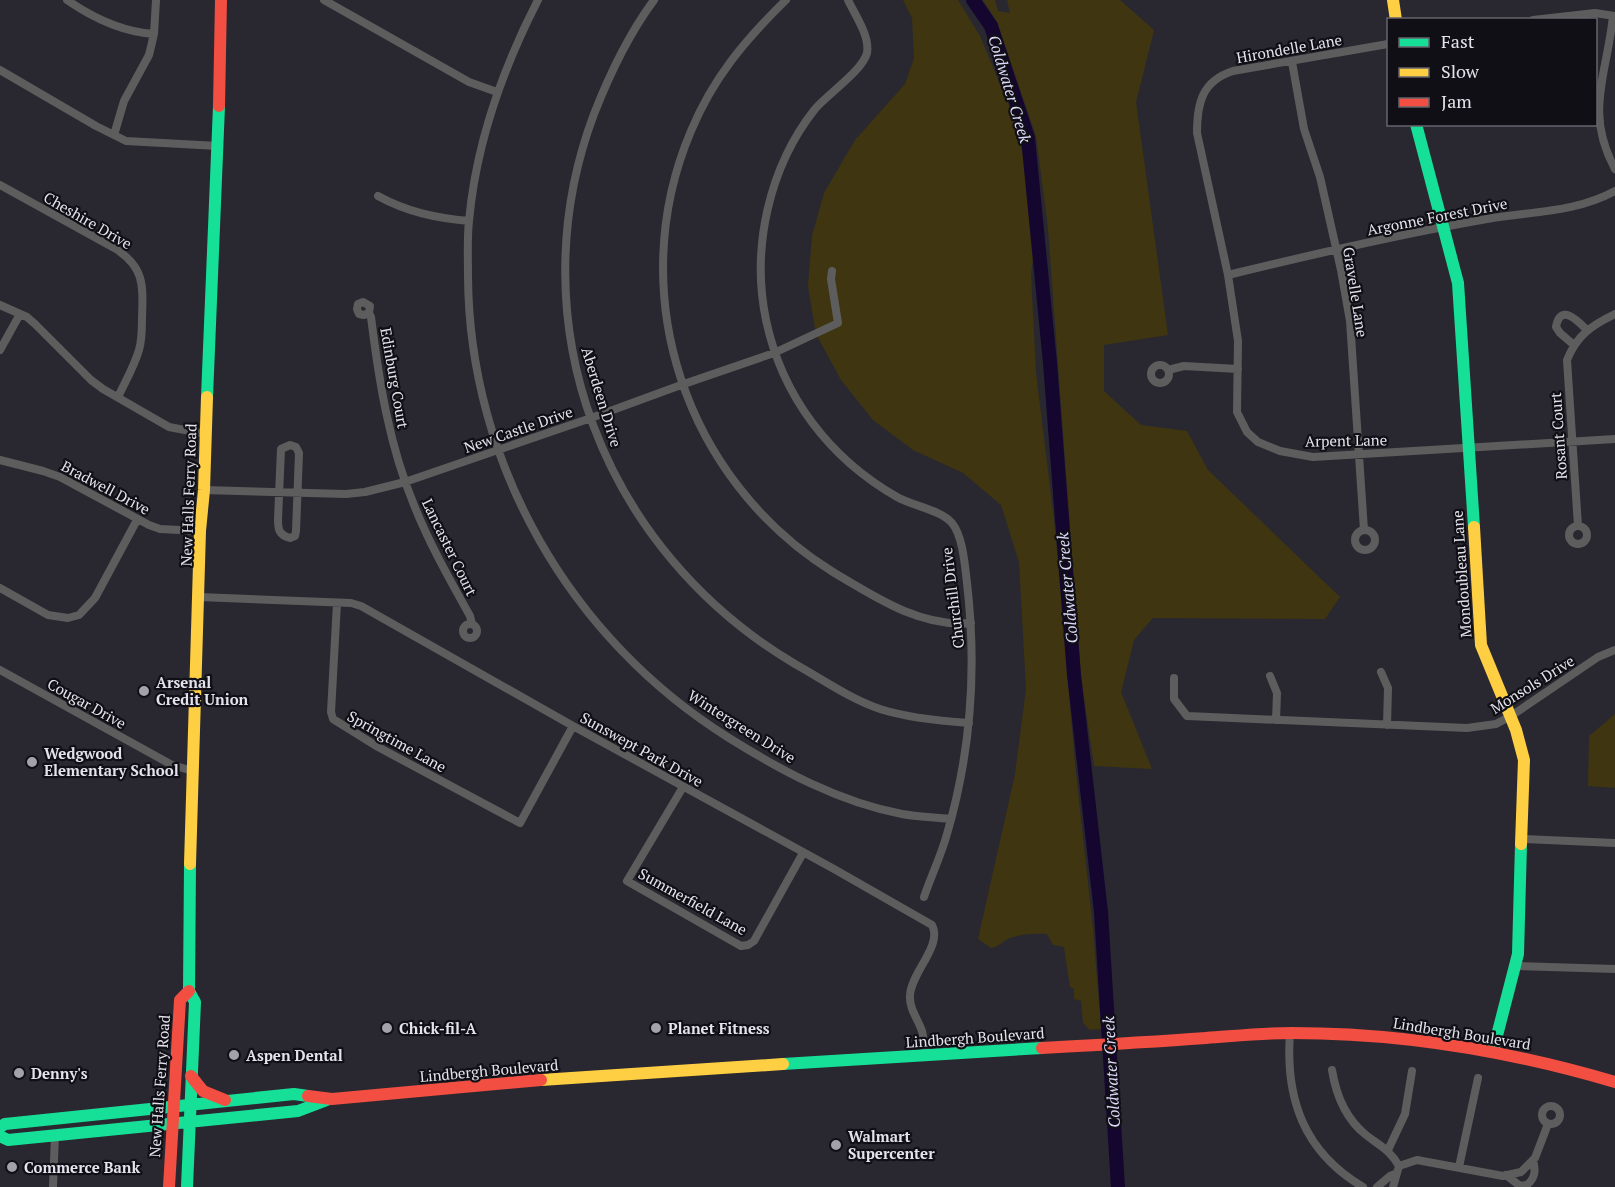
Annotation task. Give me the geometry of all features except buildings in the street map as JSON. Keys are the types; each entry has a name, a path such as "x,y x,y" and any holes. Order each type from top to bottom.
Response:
{"main road":[{"name":"New Halls Ferry Road","path":"187,1187 195,1002 189,991 189,885 200,597 200,531 204,490 218,146 221,0"},
{"path":"1393,0 1396,18"},
{"name":"Mondoubleau Lane","path":"1417,126 1458,283 1481,645 1486,663 1511,716 1522,746 1524,760 1518,954 1493,1051"},
{"name":"New Halls Ferry Road","path":"169,1187 180,1000 189,991"},
{"name":"Lindbergh Boulevard","path":"190,1105 294,1094 332,1099 565,1078 1290,1033 1385,1036 1493,1051 1540,1061 1615,1082"},
{"path":"191,1076 203,1091 227,1101"},
{"name":"Lindbergh Boulevard","path":"0,1136 8,1140 298,1111 332,1099"},
{"path":"0,1127 5,1124 48,1119 190,1105"}],"street":[{"path":"67,0 103,21 141,33 154,34"},
{"path":"114,135 124,101 149,55 154,34 156,0"},
{"path":"324,0 469,82 497,92"},
{"path":"526,0 537,3"},
{"name":"Aberdeen Drive","path":"654,0 632,33 608,79 576,171 565,268 566,309 574,355 591,418 612,471 652,536 691,583 734,621 771,649 879,709 915,717 969,723"},
{"path":"786,0 751,35 714,86 691,131 676,171 666,225 663,284 672,351 681,384 704,434 736,485 768,520 801,550 861,589 900,609 942,623 971,623"},
{"name":"Churchill Drive","path":"848,0 868,44 867,51 860,67 816,109 787,157 772,192 762,243 761,288 774,353 784,378 805,413 833,449 875,484 907,503 943,515 956,529 964,559 971,623 969,723 961,775 947,834 924,897"},
{"name":"Wintergreen Drive","path":"537,3 514,48 497,92 480,154 469,221 468,283 472,337 483,398 518,500 557,571 598,624 654,683 713,728 758,756 815,785 867,805 901,813 950,819"},
{"path":"1551,18 1595,13 1614,16 1598,100 1598,115 1600,132 1615,169"},
{"name":"Hirondelle Lane","path":"1202,95 1224,74 1246,68 1387,44"},
{"name":"Gravelle Lane","path":"1292,62 1304,129 1320,177 1337,249 1350,321 1364,530"},
{"path":"0,70 126,141 218,146"},
{"name":"Arpent Lane","path":"1202,95 1197,132 1228,275 1238,340 1237,412 1247,432 1258,442 1280,451 1313,457 1615,439"},
{"name":"Cheshire Drive","path":"0,185 116,249 125,255 138,270 143,290 141,343 118,397"},
{"name":"Argonne Forest Drive","path":"1228,275 1337,249 1488,219 1572,208 1603,197 1615,190"},
{"path":"378,196 421,215 469,221"},
{"name":"New Castle Drive","path":"204,490 346,494 364,492 405,482 591,418 681,384 774,353 838,322 831,279 832,271"},
{"path":"0,305 35,324 91,380 118,397 169,427 206,434"},
{"name":"Edinburg Court","path":"369,313 385,410 405,482"},
{"path":"0,350 20,314"},
{"path":"1574,345 1556,327 1557,320 1565,314 1586,329"},
{"name":"Rosant Court","path":"1578,526 1567,360 1574,345 1586,329 1615,314"},
{"path":"1168,370 1184,366 1238,369"},
{"path":"290,445 296,447 299,453 299,492 295,536 290,538 278,530 281,449 290,445"},
{"name":"Bradwell Drive","path":"0,460 60,477 137,520 160,529 200,531"},
{"name":"Lancaster Court","path":"405,482 423,526 470,616 471,624"},
{"path":"0,588 48,615 68,618 79,615 95,598 137,520"},
{"name":"Sunswept Park Drive","path":"200,597 351,603 371,611 932,925 935,931 925,961 912,982 910,996 912,1010 923,1034 925,1055"},
{"name":"Springtime Lane","path":"337,603 331,712 333,719 387,752 520,823 573,726"},
{"name":"Monsols Drive","path":"1173,678 1174,699 1187,716 1467,728 1496,724 1598,657 1615,650"},
{"name":"Cougar Drive","path":"0,670 172,765 194,771"},
{"path":"1381,672 1388,688 1387,725"},
{"path":"1270,676 1277,693 1276,720"},
{"name":"Summerfield Lane","path":"683,787 627,881 741,946 754,941 803,854"},
{"path":"1522,839 1615,843"},
{"path":"1514,966 1615,969"},
{"path":"1290,1033 1289,1059 1292,1090 1302,1123 1322,1155 1338,1170 1363,1187"},
{"path":"1332,1070 1342,1105 1352,1120 1363,1132 1388,1150 1397,1170 1393,1187"},
{"path":"1388,1150 1405,1114 1412,1071"},
{"path":"1459,1167 1478,1078"},
{"path":"1377,1187 1397,1170 1417,1160 1506,1175 1521,1173 1540,1148 1548,1124"},
{"path":"53,1187 55,1135"},
{"path":"1506,1175 1520,1186 1527,1185 1533,1180 1535,1172 1533,1160"}],"shaded area":[{"path":"903,0 958,0 980,36 1010,108 1023,154 1034,251 1031,274 1036,373 1055,528 1101,1029 1090,1030 1083,1023 1081,1001 1074,999 1074,989 1070,987 1064,947 1053,945 1047,934 1017,936 991,948 978,939 1015,774 1026,689 1019,562 1001,505 963,473 913,450 873,420 841,380 816,334 808,286 812,236 824,193 855,140 905,84 914,58 912,18"},
{"path":"983,0 995,0 998,11 1010,13 1007,0 1120,0 1154,30 1136,102 1168,335 1104,345 1104,391 1141,425 1187,431 1208,470 1340,597 1325,619 1153,618 1134,640 1121,692 1152,769 1094,766 1081,677 1048,228 1036,136 997,22"},
{"path":"1615,714 1615,788 1588,786 1589,736"}],"waterway":[{"name":"Coldwater Creek","path":"973,0 991,26 1028,138 1050,363 1074,675 1101,912 1118,1187"}],"traffic: fast":[{"path":"207,397 219,106"},
{"path":"1417,126 1458,283 1474,527"},
{"path":"1493,1051 1518,954 1521,844"},
{"path":"187,1187 195,1002 189,991 190,864"},
{"path":"783,1064 1042,1048"},
{"path":"0,1127 5,1124 294,1094 308,1096"},
{"path":"0,1136 8,1140 298,1111 327,1100"}],"traffic: slow":[{"path":"1393,0 1396,18"},
{"path":"190,864 200,531 204,490 207,397"},
{"path":"1474,527 1481,645 1516,730 1524,760 1521,844"},
{"path":"541,1080 783,1064"}],"traffic: jam":[{"path":"219,106 221,0"},
{"path":"169,1187 180,1000 189,991"},
{"path":"1042,1048 1292,1033 1374,1036 1496,1053 1615,1082"},
{"path":"191,1076 203,1091 225,1100"},
{"path":"308,1096 332,1099 541,1080"}],"place":[{"name":"Arsenal Credit Union","path":"144,691"},
{"name":"Wedgwood Elementary School","path":"32,762"},
{"name":"Chick-fil-A","path":"387,1028"},
{"name":"Planet Fitness","path":"656,1028"},
{"name":"Aspen Dental","path":"234,1055"},
{"name":"Denny's","path":"19,1073"},
{"name":"Walmart Supercenter","path":"836,1145"},
{"name":"Commerce Bank","path":"12,1167"}]}
